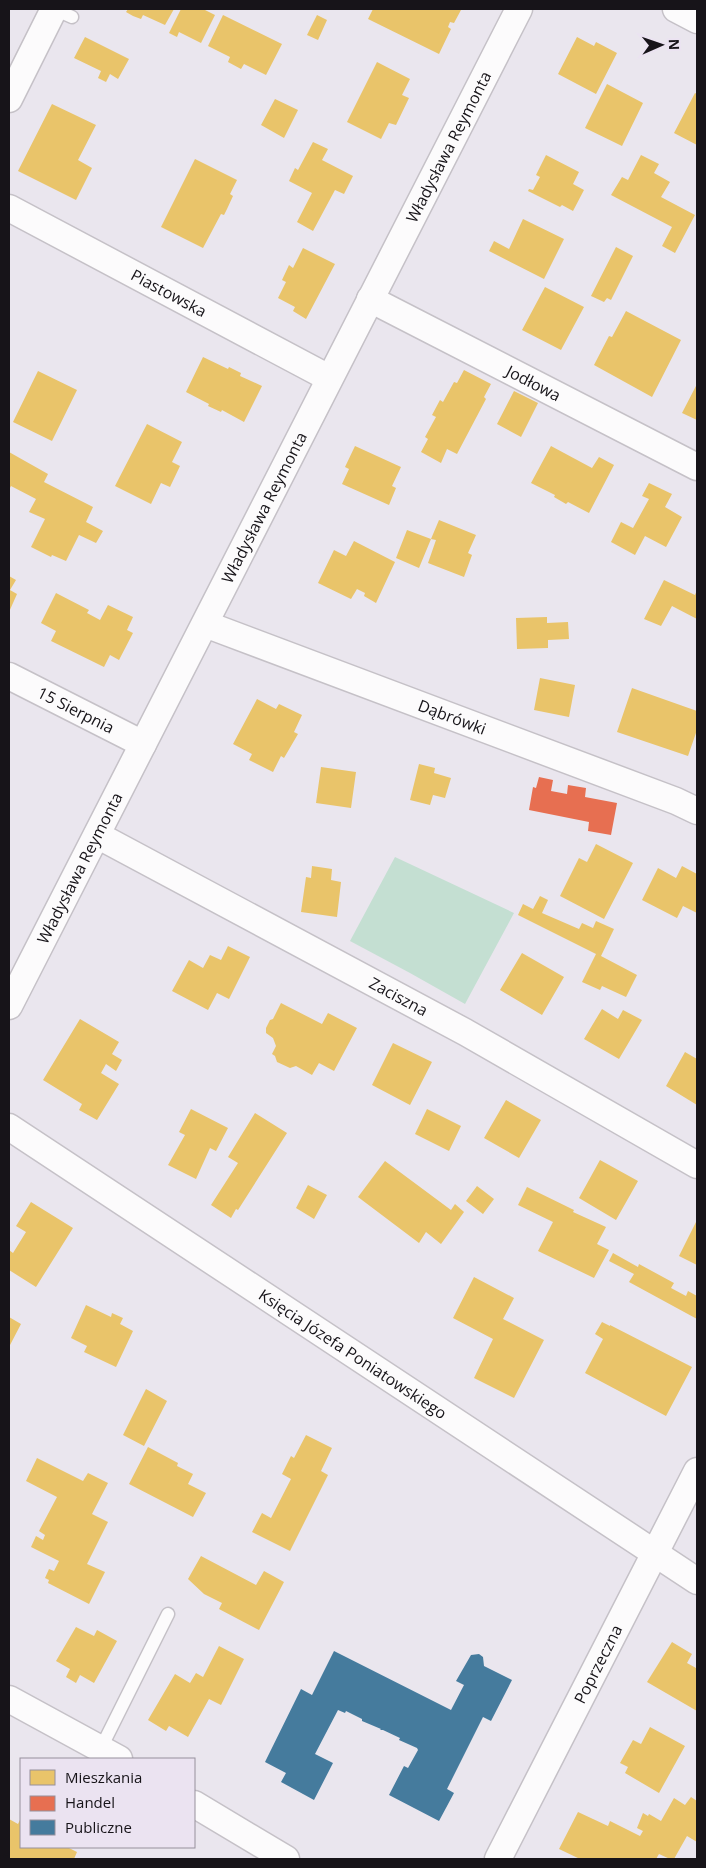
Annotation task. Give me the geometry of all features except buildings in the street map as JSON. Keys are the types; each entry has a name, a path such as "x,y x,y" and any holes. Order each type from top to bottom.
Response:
{"street":[{"name":"Władysława Reymonta","path":"9,1006 519,9"},
{"path":"676,9 697,20"},
{"path":"9,99 60,12"},
{"name":"Piastowska","path":"9,208 329,378"},
{"name":"Jodłowa","path":"370,299 697,467"},
{"name":"Dąbrówki","path":"205,624 676,801 697,811"},
{"name":"15 Sierpnia","path":"9,676 143,744"},
{"name":"Zaciszna","path":"97,835 465,1032 697,1166"},
{"name":"Księcia Józefa Poniatowskiego","path":"9,1127 697,1581"},
{"name":"Poprzeczna","path":"498,1859 697,1471"},
{"path":"9,1699 110,1754"},
{"path":"195,1805 283,1859"}],"lane":[{"path":"110,1754 168,1614"}],"green space":[{"path":"395,857 514,913 465,1004 350,941"}]}
